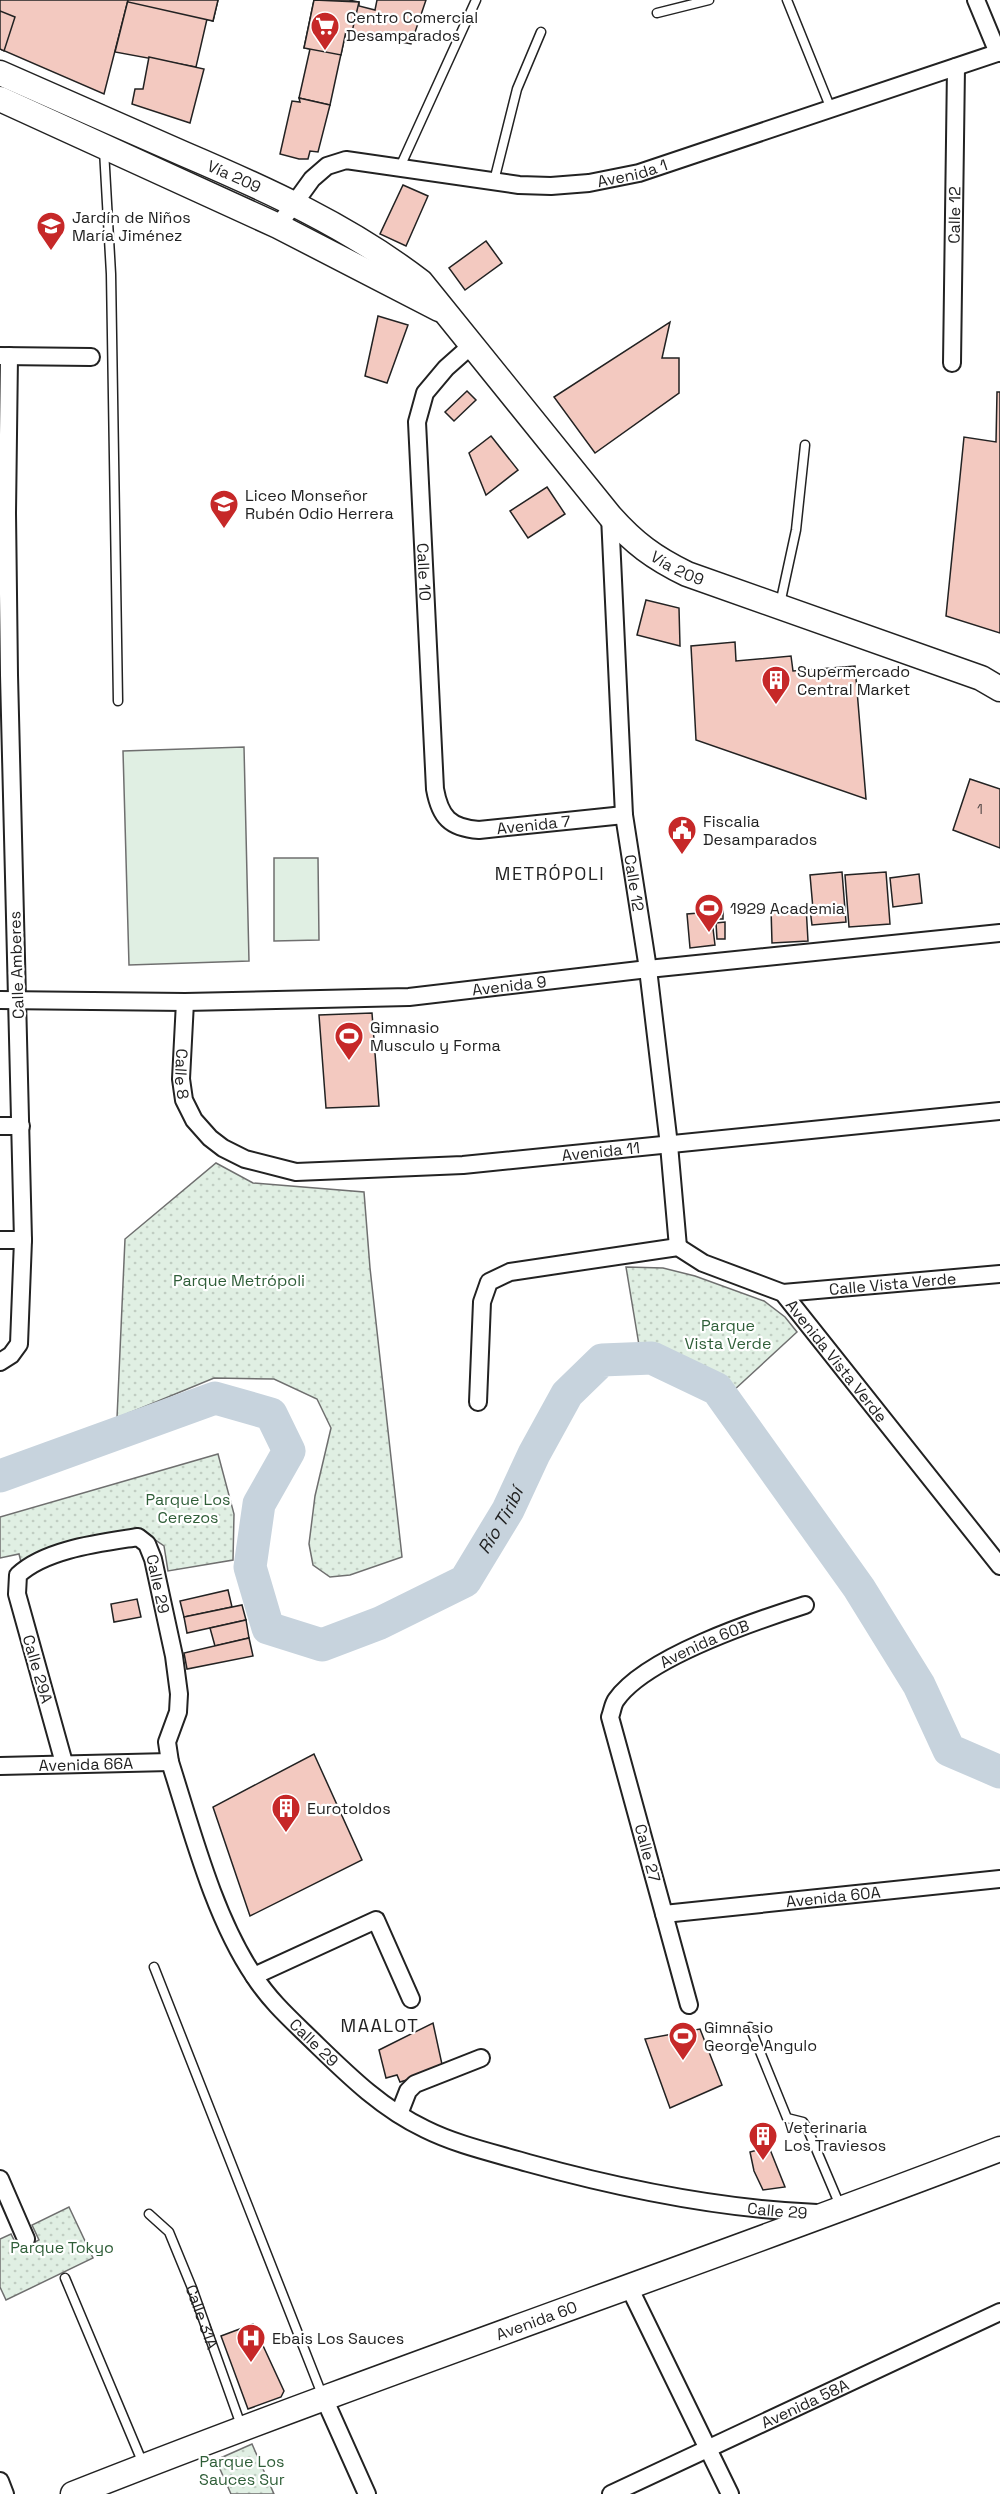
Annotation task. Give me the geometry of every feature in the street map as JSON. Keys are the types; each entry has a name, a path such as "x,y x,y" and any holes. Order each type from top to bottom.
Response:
{"main road":[{"name":"Vía 209","path":"0,73 292,203 387,255 421,282 610,516 630,539 656,559 687,574 981,678 1000,689"},
{"name":"Vía 209","path":"0,99 278,226 449,315"},
{"name":"Avenida 60","path":"73,2494 242,2428 836,2212 1000,2149"}],"street":[{"path":"976,0 999,53"},
{"name":"Avenida 1","path":"278,226 292,203 312,179 327,166 346,160 494,181 551,186 589,183 629,175 999,53"},
{"name":"Calle 12","path":"952,363 956,67"},
{"name":"Calle 10","path":"447,819 438,806 435,789 417,422 425,393 446,368 473,344"},
{"path":"5,356 91,357"},
{"name":"Calle Amberes","path":"5,356 4,675 7,839 17,1000 23,1240 19,1344 5,1358"},
{"name":"Calle 12","path":"610,516 624,815 648,969 669,1145 678,1247"},
{"name":"Avenida 7","path":"447,819 465,829 479,830 624,815"},
{"name":"Avenida 9","path":"0,1000 185,1002 409,997 648,969 1000,933"},
{"name":"Calle 8","path":"185,1002 180,1079 184,1100 194,1120 210,1137"},
{"name":"Avenida 11","path":"210,1137 223,1148 245,1159 296,1172 464,1165 1000,1111"},
{"path":"0,1126 21,1126"},
{"path":"0,1240 23,1240"},
{"path":"478,1402 482,1302 489,1282 510,1272 678,1247"},
{"name":"Avenida Vista Verde","path":"678,1247 703,1263 783,1293 1000,1566"},
{"name":"Calle Vista Verde","path":"783,1293 1000,1274"},
{"name":"Calle 29A","path":"64,1763 17,1594 18,1575 31,1563 86,1546 138,1537"},
{"name":"Calle 29","path":"138,1537 147,1544 153,1559 180,1694 178,1712 166,1742 170,1762 225,1924 254,1976 279,2010 349,2077 399,2114 425,2129 476,2148 628,2188 724,2205 781,2212 836,2212"},
{"name":"Avenida 60B","path":"615,1701 634,1682 668,1660 729,1631 805,1605"},
{"name":"Calle 27","path":"615,1701 610,1717 689,2005"},
{"name":"Avenida 66A","path":"0,1766 170,1762"},
{"name":"Avenida 60A","path":"664,1914 1000,1880"},
{"path":"254,1976 376,1920 411,1999"},
{"path":"399,2114 408,2091 415,2084 481,2058"},
{"path":"0,2179 26,2239"},
{"path":"629,2287 730,2494"},
{"name":"Avenida 58A","path":"611,2494 707,2447 1000,2312"},
{"path":"324,2398 367,2494"},
{"path":"0,2481 5,2494"}],"lane":[{"path":"400,167 476,0"},
{"path":"657,13 709,0"},
{"path":"787,0 831,110"},
{"path":"494,181 518,89 541,32"},
{"path":"104,147 111,274 118,701"},
{"path":"780,607 796,530 805,445"},
{"path":"154,1968 324,2398"},
{"path":"750,2026 787,2118 803,2122 808,2130 836,2212"},
{"name":"Calle 31A","path":"149,2214 169,2232 192,2288 242,2428"},
{"path":"65,2278 144,2466"}],"green space":[{"path":"244,747 249,961 129,965 123,751"},
{"path":"274,858 318,858 319,940 274,941"},
{"name":"Parque Metrópoli","path":"216,1163 253,1183 364,1192 370,1268 402,1557 350,1575 330,1577 313,1565 309,1544 315,1496 331,1428 317,1399 274,1379 214,1378 117,1418 125,1239"},
{"name":"Parque Vista Verde","path":"626,1267 663,1268 695,1276 764,1301 785,1317 797,1332 733,1391 722,1379 652,1344 639,1345"},
{"name":"Parque Los Cerezos","path":"218,1454 234,1514 233,1560 168,1571 164,1546 148,1535 31,1563 21,1562 19,1554 0,1558 0,1517"},
{"name":"Parque Tokyo","path":"69,2207 93,2258 6,2300 0,2287 0,2239 11,2234 19,2250 39,2240 32,2225"},
{"name":"Parque Los Sauces Sur","path":"252,2444 274,2494 231,2494 216,2460"}],"building":[{"path":"0,0 128,0 104,94 0,49"},
{"path":"128,0 218,0 213,21 207,19 196,67 115,52"},
{"path":"128,0 218,0 213,21 128,2"},
{"name":"Centro Comercial Desamparados","path":"314,0 349,0 359,2 359,6 375,10 377,0 426,0 411,44 346,31 330,105 299,98 310,49 304,48"},
{"path":"314,0 359,2 352,32 346,31 341,55 304,48"},
{"path":"0,11 15,17 4,51 0,49"},
{"path":"149,57 204,69 190,123 132,104 135,89 143,89"},
{"path":"299,98 330,105 318,152 310,151 308,159 280,154 292,101 300,102"},
{"path":"403,185 428,196 406,246 380,234"},
{"path":"486,241 502,263 465,290 449,268"},
{"path":"378,316 408,325 387,383 365,376"},
{"path":"670,322 662,358 679,358 679,393 595,453 554,397"},
{"path":"467,391 476,400 454,421 445,412"},
{"path":"997,392 1000,392 1000,633 946,616 964,437 996,442"},
{"path":"491,436 518,470 486,495 469,453"},
{"path":"547,487 565,514 528,538 510,511"},
{"path":"646,600 679,608 680,646 637,635"},
{"name":"Supermercado Central Market","path":"735,642 736,661 791,656 793,671 855,666 866,799 696,740 691,646"},
{"path":"970,779 1000,789 1000,848 953,830"},
{"path":"842,872 846,922 812,925 810,875"},
{"path":"886,872 890,924 849,927 845,875"},
{"path":"919,874 922,903 893,907 890,878"},
{"path":"806,906 808,941 772,943 771,908"},
{"path":"713,909 723,909 723,919 713,919"},
{"path":"711,912 715,945 690,948 687,914"},
{"path":"725,922 725,939 717,939 716,923"},
{"name":"Gimnasio Musculo y Forma","path":"372,1013 379,1106 326,1108 319,1015"},
{"path":"228,1590 232,1607 184,1617 180,1601"},
{"path":"137,1599 141,1617 114,1622 111,1604"},
{"path":"242,1605 246,1620 187,1633 184,1617"},
{"path":"246,1620 249,1638 215,1646 210,1628"},
{"path":"249,1638 253,1656 187,1669 184,1653"},
{"name":"Eurotoldos","path":"314,1754 362,1860 250,1916 213,1807"},
{"path":"433,2023 443,2069 400,2082 397,2075 386,2078 379,2050"},
{"name":"Gimnasio George Angulo","path":"700,2029 722,2085 670,2108 645,2039"},
{"name":"Veterinaria Los Traviesos","path":"769,2147 785,2187 763,2190 754,2171 750,2152"},
{"name":"Ebais Los Sauces","path":"253,2324 284,2391 281,2397 248,2409 221,2336"}],"waterway":[{"name":"Río Tiribí","path":"0,1476 215,1398 271,1414 289,1451 259,1504 250,1567 268,1628 322,1645 380,1623 465,1581 508,1510 534,1454 567,1394 602,1360 652,1358 717,1389 859,1588 919,1685 949,1750 1000,1772"}],"place":[{"name":"Centro Comercial Desamparados","path":"325,52"},
{"name":"Jardín de Niños María Jiménez","path":"51,252"},
{"name":"Liceo Monseñor Rubén Odio Herrera","path":"224,530"},
{"name":"Supermercado Central Market","path":"776,706"},
{"name":"Fiscalia Desamparados","path":"682,856"},
{"name":"1929 Academia","path":"709,934"},
{"name":"Gimnasio Musculo y Forma","path":"349,1062"},
{"name":"Eurotoldos","path":"286,1834"},
{"name":"Gimnasio George Angulo","path":"683,2062"},
{"name":"Veterinaria Los Traviesos","path":"763,2162"},
{"name":"Ebais Los Sauces","path":"251,2364"}],"district":[{"name":"METRÓPOLI","path":"550,874"},
{"name":"MAALOT","path":"380,2026"}]}
